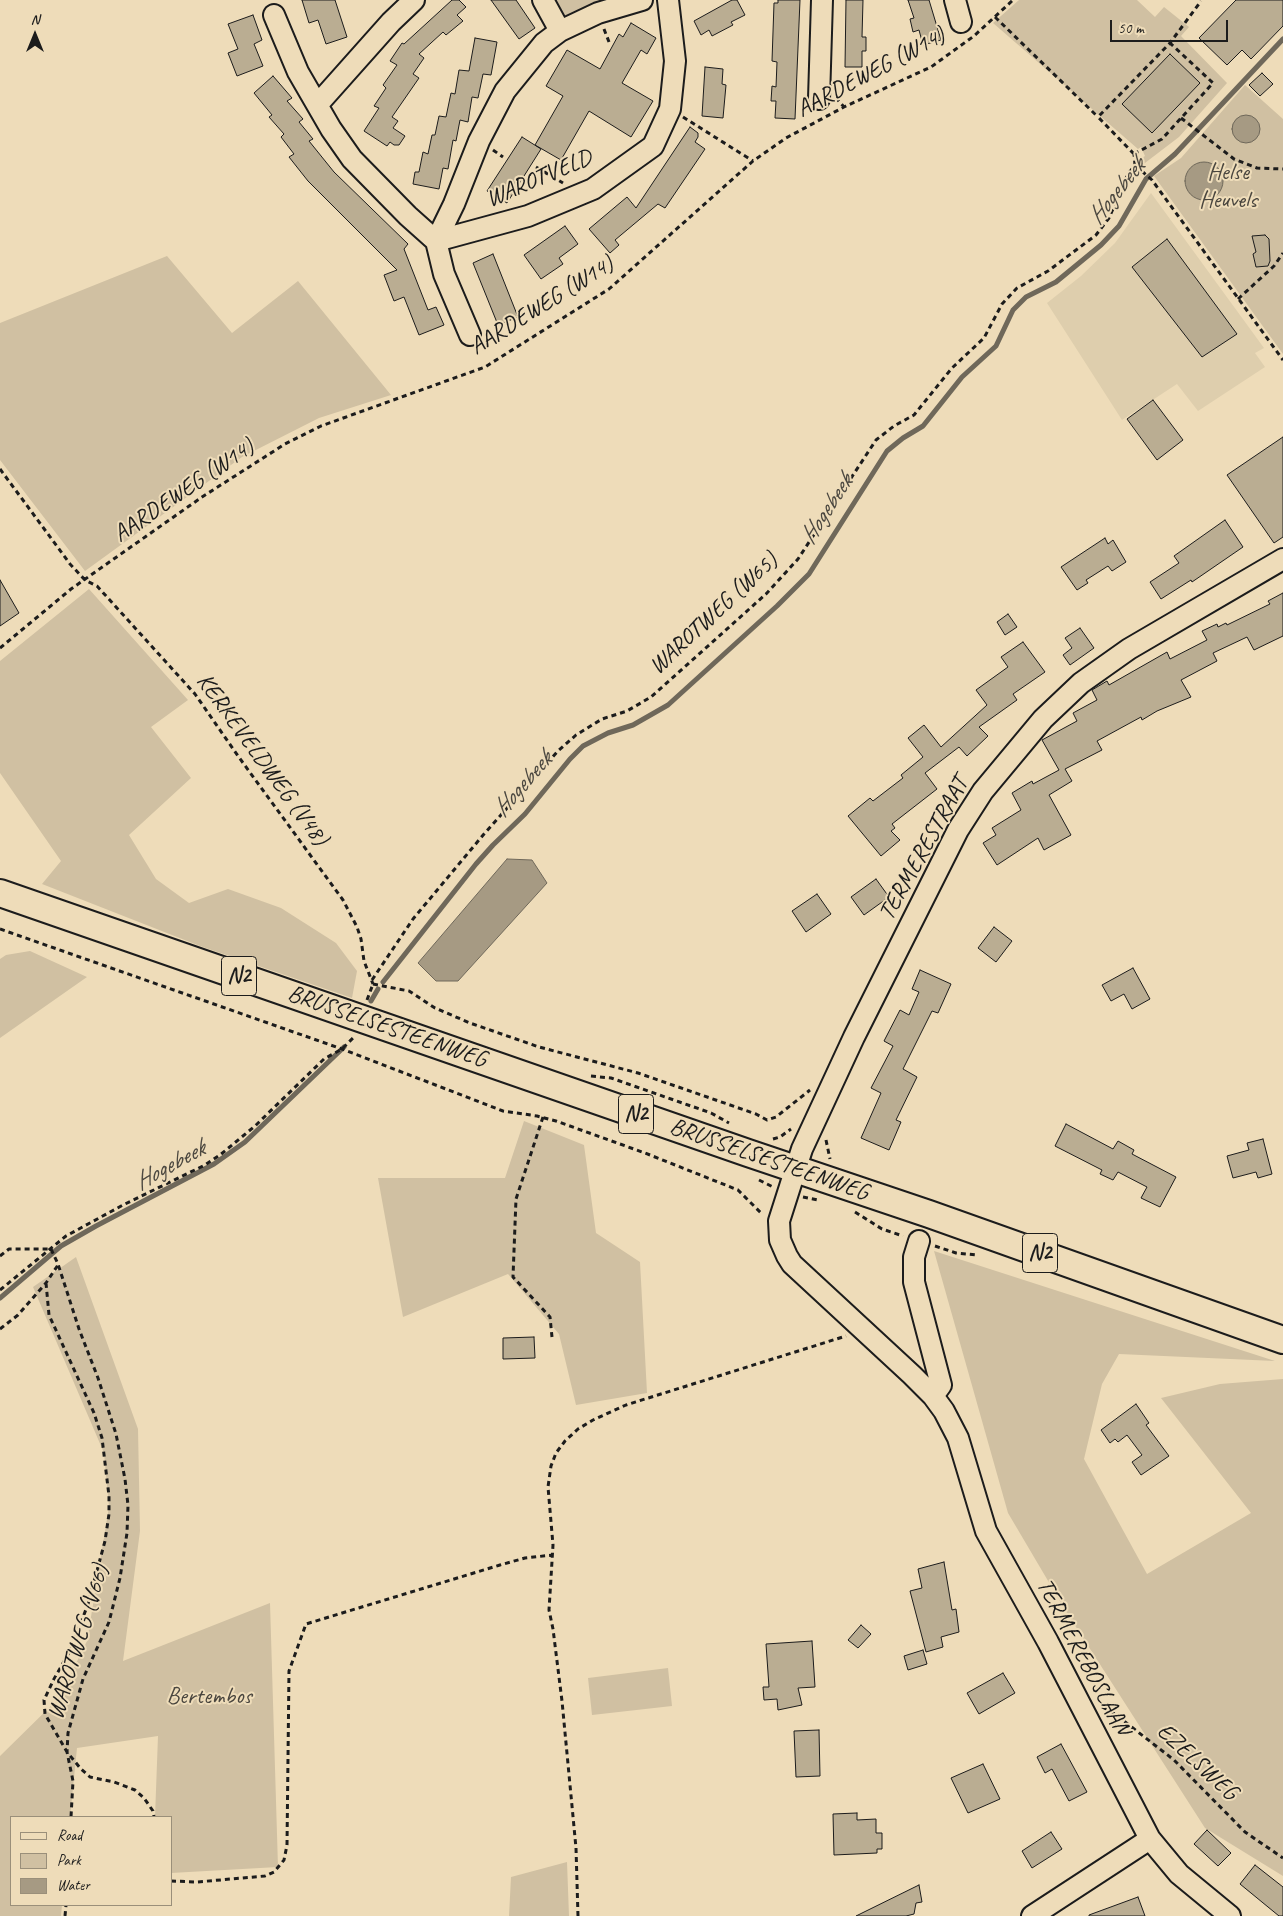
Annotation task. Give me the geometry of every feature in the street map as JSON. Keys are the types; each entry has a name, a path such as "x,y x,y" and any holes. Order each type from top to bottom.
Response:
{"main road":[{"name":"BRUSSELSESTEENWEG","path":"0,893 1122,1281 1283,1340"}],"street":[{"path":"318,104 385,29 414,0"},
{"path":"542,0 560,31"},
{"name":"WAROTVELD","path":"436,241 454,204 479,141 505,92 544,43 560,31 598,14 642,0"},
{"name":"WAROTVELD","path":"436,241 528,216 593,189 652,146 670,109 675,61 668,0"},
{"path":"819,99 822,0"},
{"path":"955,0 961,22"},
{"path":"274,15 298,72 331,129 352,159 408,216 436,241 444,274 470,335"},
{"name":"TERMERESTRAAT","path":"795,1169 802,1149 858,1028 958,830 983,791 1010,757 1042,720 1081,682 1129,649 1283,559"},
{"name":"TERMEREBOSLAAN","path":"795,1169 779,1221 780,1240 787,1256 798,1271 933,1396 944,1411 958,1438 986,1531 1081,1704 1150,1839 1179,1874 1230,1916"},
{"path":"919,1241 914,1257 914,1282 941,1385 933,1396"},
{"path":"1032,1916 1150,1839"}],"path":[{"name":"AARDEWEG (W14)","path":"0,648 71,589 202,497 285,444 321,426 485,367 609,289 753,161 786,138 931,67 974,36 1013,0"},
{"path":"1098,117 1170,43 1201,1"},
{"path":"995,17 1134,154 1135,165 1152,180 1283,360"},
{"path":"1134,154 1162,139 1213,83 1170,43"},
{"path":"670,109 753,161"},
{"path":"1181,118 1234,159 1257,168 1283,170"},
{"name":"WAROTWEG (W65)","path":"372,980 413,919 484,834 558,751 576,735 602,719 627,711 651,698 766,594 798,559 876,440 894,426 914,415 952,368 984,338 1002,304 1017,288 1048,270 1096,236 1109,218 1128,174 1135,165"},
{"path":"536,167 580,194"},
{"path":"1238,299 1274,266 1283,253"},
{"name":"KERKEVELDWEG (V48)","path":"0,469 70,564 85,580 97,586 195,694 343,900 357,927 364,961 373,984"},
{"path":"0,929 342,1049 503,1111 543,1117 645,1153 728,1185 743,1194 760,1214 770,1218"},
{"path":"366,1000 373,984 409,991 435,1008 470,1022 540,1047 638,1073 756,1114 767,1120 776,1117 814,1086"},
{"path":"0,1290 66,1236 205,1165 220,1155 255,1126 324,1059 342,1049 354,1036"},
{"path":"543,1117 516,1199 513,1277 550,1317 552,1337"},
{"path":"0,1256 9,1250 51,1249"},
{"name":"WAROTWEG (V66)","path":"51,1249 58,1264 116,1434 128,1505 127,1533 120,1578 109,1622 83,1679 68,1733 68,1752 73,1781 71,1816"},
{"path":"0,1329 18,1315 46,1283 58,1264"},
{"path":"46,1283 49,1315 94,1413 102,1438 109,1496 109,1514 105,1541 88,1604 71,1649 44,1700 46,1714 68,1752 81,1769 90,1777 114,1782 135,1790 144,1798 153,1811 154,1816"},
{"path":"578,1916 576,1848 562,1701 549,1610 553,1555 548,1487 550,1466 556,1453 578,1429 626,1405 864,1331"},
{"path":"172,1881 197,1882 265,1876 274,1872 282,1865 288,1845 289,1671 306,1624 524,1558 553,1555"},
{"name":"EZELSWEG","path":"1081,1704 1092,1704 1111,1711 1130,1725 1174,1760 1245,1832 1283,1858"}],"shaded area":[{"path":"1151,193 1264,348 1255,353 1265,367 1198,411 1177,384 1122,420 1047,303 1081,276 1115,243"}],"green space":[{"path":"552,0 626,0 570,18 558,11"},
{"path":"1019,0 1137,0 1155,17 1164,7 1189,27 1181,36 1227,83 1179,137 1141,166 1139,165 1140,159 1145,156 1141,147 1138,149 993,23"},
{"name":"Helse Heuvels","path":"1245,85 1283,119 1283,354 1154,176 1181,158"},
{"path":"167,256 232,333 298,281 391,395 319,418 242,457 85,571 0,460 0,323"},
{"path":"89,589 188,700 151,727 191,778 129,835 156,879 189,903 228,889 281,908 336,943 357,971 352,998 200,946 42,884 61,861 0,773 0,661"},
{"path":"30,951 87,977 0,1038 0,959 6,955"},
{"path":"524,1121 584,1145 596,1233 640,1262 647,1393 576,1405 559,1334 508,1274 403,1317 378,1178 505,1178"},
{"path":"934,1251 1275,1361 1119,1354 1102,1384 1084,1459 1147,1574 1251,1513 1161,1398 1220,1384 1283,1379 1283,1876 1205,1828 1067,1613 1008,1513"},
{"name":"Bertembos","path":"76,1257 138,1429 140,1531 123,1661 270,1603 278,1867 172,1873 172,1816 155,1816 158,1736 77,1748 70,1816 10,1816 10,1906 62,1906 61,1916 0,1916 0,1756 59,1698 87,1641 109,1507 104,1453 33,1287"},
{"path":"668,1668 672,1706 592,1715 588,1678"},
{"path":"567,1862 569,1916 509,1916 511,1877"}],"water":[{"path":"1246,115 1256,119 1260,129 1256,139 1246,143 1236,139 1232,129 1236,119"},
{"path":"1204,162 1217,168 1223,181 1217,194 1204,200 1191,194 1185,181 1191,168"},
{"path":"507,859 532,860 547,883 458,981 436,981 418,963"}],"building":[{"path":"302,0 335,0 347,37 326,44 318,20 309,23"},
{"path":"452,0 459,0 466,7 457,15 463,21 446,35 443,32 419,54 424,58 413,74 419,78 392,117 398,121 393,128 405,136 399,145 394,145 390,142 387,146 364,131 379,108 374,106 386,88 383,85 397,65 390,61 402,43 404,44"},
{"path":"491,0 516,0 535,28 519,39"},
{"path":"732,0 737,0 745,15 731,22 733,25 712,36 709,30 701,35 694,21"},
{"path":"778,0 800,0 795,119 775,118 776,101 771,101 772,86 776,87 777,62 772,61 774,3 778,3"},
{"path":"846,0 863,0 862,37 866,37 866,51 862,51 862,67 845,67"},
{"path":"908,0 929,0 941,40 923,45 919,30 913,32 910,19 914,18"},
{"path":"1236,0 1283,0 1283,26 1251,59 1242,50 1227,65 1199,38"},
{"path":"253,15 262,40 254,44 263,66 237,76 228,53 238,49 228,24"},
{"path":"631,23 656,38 647,54 641,50 622,83 653,101 631,137 589,111 561,160 535,145 563,96 546,86 567,50 600,69 619,34 623,37"},
{"path":"475,38 497,42 491,75 483,74 478,98 472,97 468,122 460,120 456,141 453,140 448,169 443,168 439,189 413,184 415,172 419,172 423,152 428,154 439,116 446,117 451,93 455,94 459,70 469,71"},
{"path":"1170,54 1200,83 1152,133 1122,104"},
{"path":"705,67 723,69 722,84 726,85 723,118 702,116"},
{"path":"1262,73 1273,84 1260,96 1249,85"},
{"path":"273,76 292,98 287,101 303,119 299,122 313,139 309,141 334,172 408,244 404,249 428,310 436,307 444,325 419,335 404,297 394,301 384,275 397,270 308,181 289,157 294,154 281,137 284,134 269,117 272,115 254,93"},
{"path":"690,127 698,133 695,142 705,149 665,208 658,204 615,240 619,245 610,253 589,229 627,197 636,208"},
{"path":"522,137 541,149 507,203 487,191"},
{"path":"565,226 578,244 559,258 563,264 541,279 524,255"},
{"path":"1265,235 1269,239 1270,261 1268,266 1256,267 1253,254 1256,252 1252,236"},
{"path":"1167,239 1237,334 1202,357 1132,267"},
{"path":"493,254 518,317 498,325 473,263"},
{"path":"1153,400 1183,440 1157,460 1127,419"},
{"path":"1283,437 1283,537 1274,543 1227,475"},
{"path":"1225,520 1243,547 1192,582 1191,580 1161,599 1150,582 1179,563 1174,556"},
{"path":"1105,538 1108,544 1113,540 1126,562 1112,571 1108,566 1086,580 1088,583 1077,590 1061,567"},
{"path":"0,580 19,613 0,626"},
{"path":"1283,593 1283,636 1254,650 1247,637 1213,653 1217,661 1181,680 1191,697 1157,711 1142,720 1141,717 1097,741 1102,750 1065,769 1072,781 1049,795 1071,835 1044,850 1038,838 997,865 983,843 996,835 992,828 1021,810 1012,793 1032,781 1033,784 1059,770 1042,740 1077,721 1073,713 1097,700 1092,690 1107,681 1109,685 1167,652 1170,659 1207,640 1202,631 1217,624 1218,627 1226,623 1227,625 1270,604 1268,601"},
{"path":"1008,614 1017,627 1005,635 997,622"},
{"path":"1080,628 1094,648 1070,665 1063,655 1072,648 1065,638"},
{"path":"1023,642 1045,672 1013,694 1017,700 979,727 988,736 967,756 959,747 925,773 937,789 892,824 895,828 891,831 900,840 881,856 848,816 870,798 873,801 903,778 901,775 923,757 908,738 924,725 941,747 987,705 976,690 1008,667 1001,657"},
{"path":"876,879 889,897 864,915 851,897"},
{"path":"817,894 831,914 806,932 792,911"},
{"path":"994,927 1012,941 996,962 978,948"},
{"path":"1133,968 1150,999 1132,1009 1124,994 1111,1001 1102,985"},
{"path":"920,970 951,984 938,1013 932,1011 903,1069 917,1077 896,1120 901,1122 889,1150 861,1138 881,1093 871,1088 893,1046 884,1041 900,1010 909,1015 919,992 912,989"},
{"path":"1066,1124 1113,1149 1118,1141 1134,1150 1132,1154 1176,1177 1160,1207 1141,1198 1147,1187 1118,1172 1113,1180 1100,1174 1102,1170 1055,1146"},
{"path":"1263,1139 1272,1174 1258,1178 1256,1172 1233,1178 1227,1156 1249,1150 1247,1143"},
{"path":"534,1337 535,1358 503,1359 503,1338"},
{"path":"1136,1404 1149,1423 1146,1425 1169,1456 1141,1475 1132,1462 1142,1455 1127,1435 1118,1442 1115,1439 1110,1443 1101,1430"},
{"path":"944,1562 952,1610 956,1609 959,1632 941,1637 943,1647 926,1652 910,1591 922,1588 918,1569"},
{"path":"861,1625 871,1634 858,1648 848,1640"},
{"path":"812,1641 815,1687 798,1688 802,1705 778,1710 777,1699 764,1700 763,1687 769,1687 766,1644"},
{"path":"923,1650 927,1664 908,1670 904,1656"},
{"path":"1003,1673 1015,1693 979,1714 967,1693"},
{"path":"819,1730 820,1776 796,1777 794,1731"},
{"path":"1061,1744 1087,1792 1069,1801 1052,1769 1045,1773 1037,1757"},
{"path":"983,1764 1000,1799 968,1813 951,1778"},
{"path":"857,1813 857,1820 876,1819 876,1833 882,1833 882,1849 877,1849 877,1853 834,1855 833,1814"},
{"path":"1207,1830 1231,1853 1218,1866 1194,1844"},
{"path":"1051,1832 1062,1849 1032,1868 1022,1851"},
{"path":"1255,1865 1283,1887 1283,1916 1279,1916 1240,1884"},
{"path":"919,1885 922,1902 916,1903 914,1914 906,1916 856,1916"},
{"path":"1138,1897 1145,1916 1089,1916 1089,1915"}],"waterway":[{"name":"Hogebeek","path":"383,982 476,864 525,814 583,746 608,733 633,725 668,705 777,606 809,574 887,451 903,438 923,426 962,377 996,346 1013,310 1026,297 1056,282 1101,245 1119,226 1146,179 1175,154 1283,39"},
{"name":"Hogebeek","path":"371,1001 378,989"},
{"name":"Hogebeek","path":"0,1298 61,1246 214,1164 245,1142 344,1047"}]}
